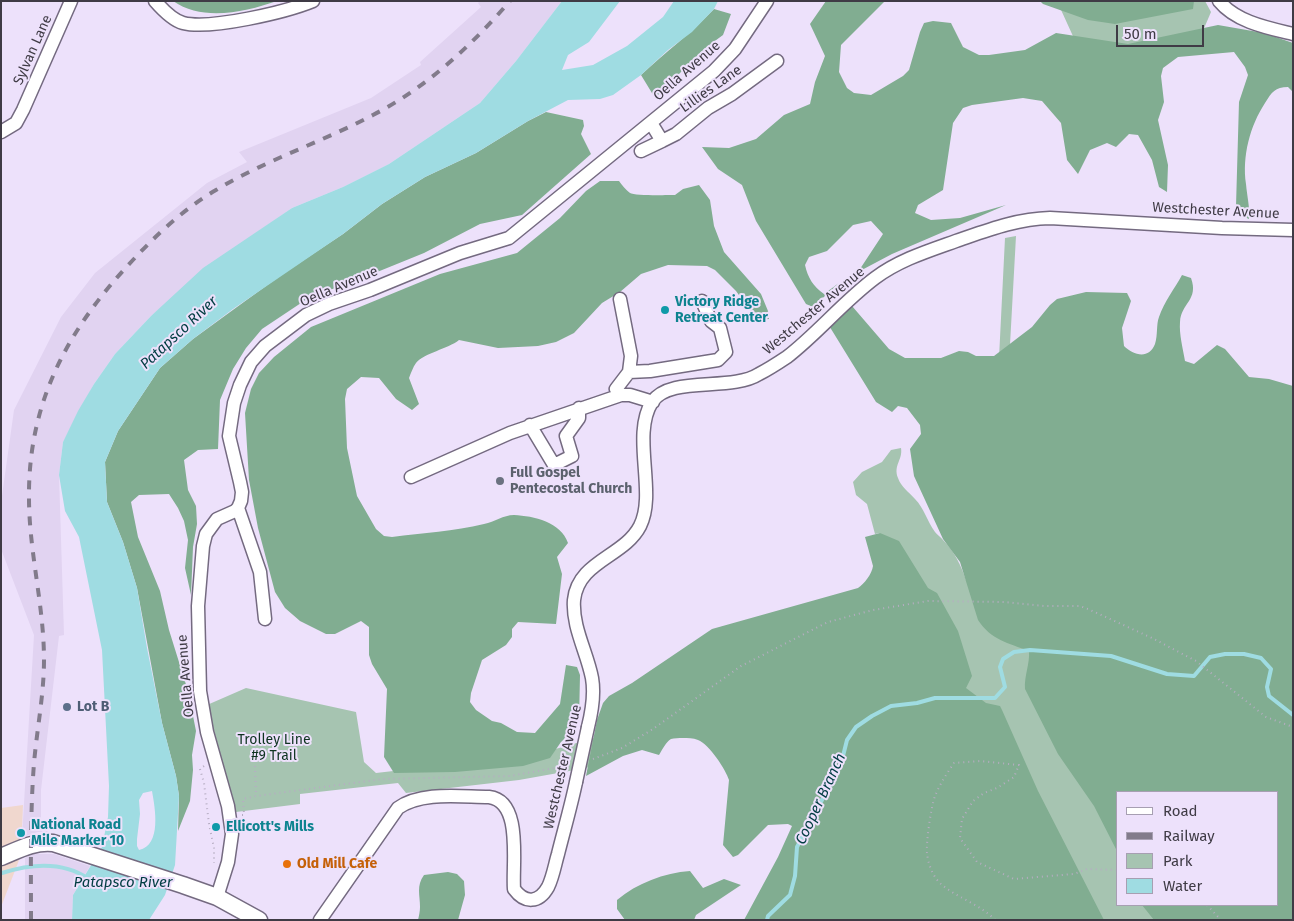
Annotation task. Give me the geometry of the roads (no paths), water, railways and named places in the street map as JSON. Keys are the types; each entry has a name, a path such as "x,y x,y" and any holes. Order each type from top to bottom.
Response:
{"main road":[{"path":"1,857 42,842 53,843 217,897 259,920"}],"street":[{"name":"Sylvan Lane","path":"1,132 16,123 23,110 71,1"},
{"path":"155,1 164,11 181,22 199,25 274,14 313,1"},
{"name":"Oella Avenue","path":"217,897 228,862 232,834 228,806 207,732 199,682 197,623 202,546 206,534 217,519 238,508 242,492 229,436 240,385 251,362 265,346 306,315 460,252 509,238 714,71 735,49 767,1"},
{"path":"1219,1 1230,13 1241,18 1271,29 1293,34"},
{"name":"Lillies Lane","path":"641,151 676,134 708,108 732,94 777,61"},
{"path":"651,122 662,141"},
{"name":"Westchester Avenue","path":"320,920 398,808 414,799 433,797 496,798 508,810 512,821 514,889 519,896 535,900 548,887 576,782 594,689 574,612 574,597 579,583 588,570 626,544 640,526 645,507 645,424 652,402 660,394 672,389 732,383 755,377 786,357 863,288 891,267 923,252 1002,225 1028,219 1080,218 1222,228 1293,230"},
{"path":"620,300 631,356 628,372 616,388 620,395"},
{"path":"628,372 650,371 718,360 726,352 720,328 711,321 702,301"},
{"path":"411,477 530,425 620,395 630,395 652,402"},
{"path":"530,425 554,465 572,456 566,436 579,418 579,408"},
{"path":"238,508 260,572 265,619"}],"water":[{"name":"Patapsco River","path":"562,1 620,1 589,42 568,55 562,70 593,65 627,46 663,17 674,1 718,1 714,9 692,32 668,50 641,75 613,95 600,99 568,100 528,121 476,153 425,177 382,204 343,234 233,309 193,339 160,368 118,431 105,462 107,502 123,542 137,588 162,723 176,776 179,796 175,865 165,895 149,920 72,920 73,895 102,847 108,817 109,786 102,650 79,537 65,511 59,475 63,442 78,411 115,354 151,316 203,268 292,208 343,187 389,164 480,103 516,61","holes":["152,791 155,816 154,834 146,847 139,850 137,846 140,814 139,800 143,793"]}],"waterway":[{"name":"Cooper Branch","path":"767,920 768,916 790,895 795,876 797,847 841,764 847,740 856,727 891,706 917,703 935,698 995,698 1005,687 1000,667 1003,659 1014,652 1030,650 1111,656 1167,674 1194,676 1210,657 1225,654 1244,654 1261,658 1271,669 1267,687 1269,696 1293,715"},
{"path":"2,873 35,866 46,866 68,869 89,879"}],"railway":[{"path":"31,920 33,783 44,660 42,619 31,538 29,498 31,463 36,430 44,399 56,369 89,313 109,287 151,241 182,213 235,179 354,125 412,92 447,65 510,1"}],"place":[{"name":"Victory Ridge Retreat Center","path":"665,310"},
{"name":"Full Gospel Pentecostal Church","path":"500,481"},
{"name":"Lot B","path":"67,707"},
{"name":"Ellicott's Mills","path":"216,827"},
{"name":"National Road Mile Marker 10","path":"21,833"},
{"name":"Old Mill Cafe","path":"287,864"}],"park label":[{"name":"Trolley Line #9 Trail","path":"274,748"}]}
